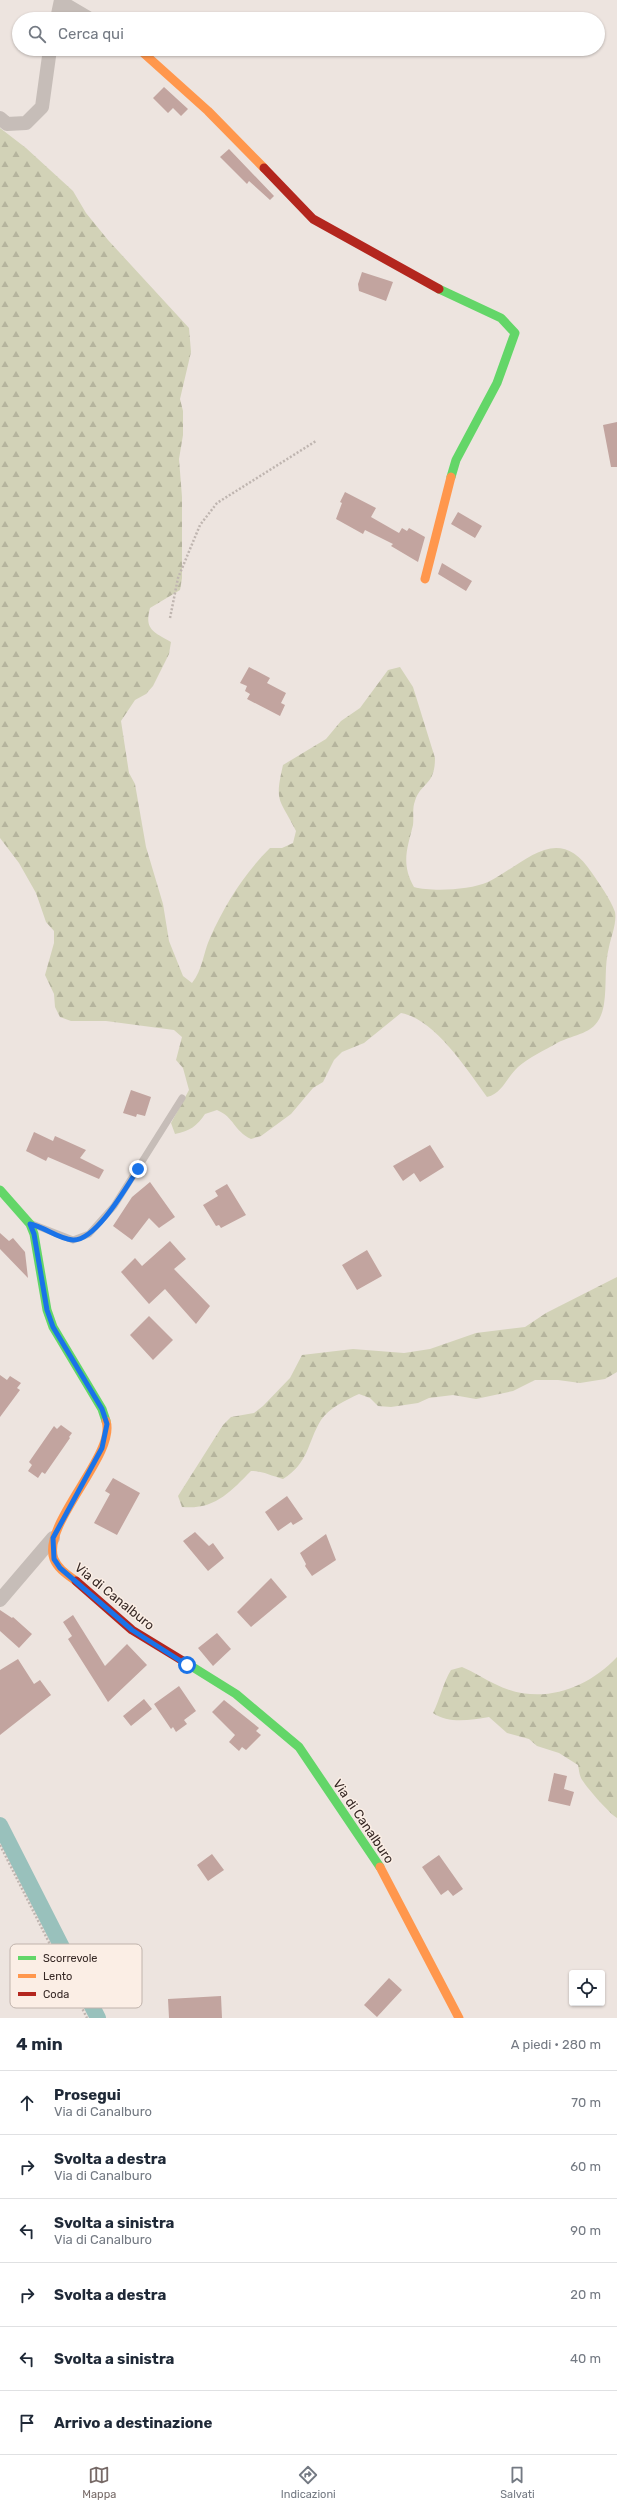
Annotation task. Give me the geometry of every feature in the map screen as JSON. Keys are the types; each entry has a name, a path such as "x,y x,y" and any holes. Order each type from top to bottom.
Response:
{"street":[{"path":"59,12 61,1 79,12"},
{"path":"0,118 7,124 26,123 42,107 49,56"},
{"path":"147,56 208,111 313,219 416,278 501,318 515,332 497,383 456,460 442,508 436,543 425,579"},
{"path":"0,1190 30,1224 34,1234 47,1310 53,1327 102,1409 107,1424 102,1448 53,1538 0,1600"},
{"name":"Via di Canalburo","path":"53,1538 54,1559 60,1568 132,1630 236,1694 299,1747 377,1862 459,2018"}],"lane":[{"path":"30,1224 42,1226 73,1240 89,1234 114,1206 182,1098"}],"path":[{"path":"170,618 178,578 200,525 217,502 316,441"},
{"path":"0,1845 50,1944"},
{"path":"82,2008 87,2018"}],"green space":[{"path":"0,128 26,148 73,191 86,213 108,240 189,328 191,352 180,399 183,411 183,435 179,459 182,497 182,578 180,590 150,608 148,615 148,621 152,630 171,642 169,654 153,686 146,694 135,700 121,721 129,773 135,784 146,847 163,904 169,941 183,976 192,983 196,978 208,944 222,913 252,868 270,848 282,848 293,843 296,831 282,806 279,794 283,765 326,739 341,721 360,708 388,670 400,667 413,687 435,758 433,774 415,801 413,825 407,849 406,864 414,887 441,890 480,885 502,874 529,857 542,851 554,848 567,850 579,858 592,873 615,912 615,925 607,961 604,1004 598,1022 587,1031 565,1039 527,1060 514,1071 501,1089 492,1095 487,1097 450,1048 438,1035 414,1017 401,1013 364,1043 342,1052 334,1060 323,1082 313,1088 291,1114 261,1136 251,1139 245,1136 227,1116 217,1110 205,1114 196,1125 189,1130 175,1134 171,1123 189,1090 183,1068 176,1060 182,1037 174,1030 106,1021 71,1021 60,1017 55,1007 54,994 45,975 54,943 54,931 46,922 36,893 19,863 0,838"},
{"path":"617,1277 617,1372 605,1379 580,1383 558,1380 535,1380 513,1391 476,1399 453,1395 429,1398 418,1403 391,1407 378,1406 370,1398 359,1394 338,1405 324,1416 316,1428 303,1459 292,1473 283,1479 251,1471 221,1498 204,1506 182,1507 178,1496 223,1425 231,1417 254,1413 263,1406 290,1378 302,1355 353,1349 404,1353 430,1349 476,1333 525,1327 546,1313"},
{"path":"617,1657 617,1818 603,1805 583,1782 578,1765 559,1753 537,1746 529,1739 507,1733 489,1717 453,1720 446,1719 433,1713 451,1670 462,1667 511,1691 528,1694 544,1694 560,1692 590,1679"}],"building":[{"path":"164,87 188,109 181,116 173,108 168,113 153,98"},
{"path":"229,149 274,196 270,200 249,181 247,184 220,157"},
{"path":"362,272 393,282 386,301 359,291 358,284"},
{"path":"617,422 617,467 611,467 603,425"},
{"path":"345,492 376,508 371,517 399,533 402,528 407,531 409,528 425,537 418,562 391,546 393,544 365,530 363,534 336,519 342,503 340,502"},
{"path":"458,512 482,526 475,538 451,524"},
{"path":"442,563 472,581 466,591 438,574"},
{"path":"249,667 270,678 267,683 286,693 281,703 285,705 280,716 247,699 250,694 245,691 247,686 240,683"},
{"path":"131,1090 151,1097 145,1116 137,1114 136,1117 123,1113"},
{"path":"34,1132 53,1141 55,1136 86,1150 80,1158 104,1170 99,1179 48,1157 46,1161 26,1151"},
{"path":"430,1145 444,1167 420,1182 414,1173 403,1181 393,1166"},
{"path":"150,1182 175,1217 159,1228 149,1218 132,1240 113,1226 132,1197"},
{"path":"227,1184 246,1215 221,1228 219,1225 216,1226 203,1205 218,1196 215,1191"},
{"path":"0,1233 9,1241 13,1238 25,1252 28,1278 0,1249"},
{"path":"170,1241 186,1259 174,1269 210,1306 196,1324 165,1289 149,1304 121,1272 135,1258 142,1266"},
{"path":"367,1250 382,1276 357,1290 342,1265"},
{"path":"149,1316 173,1340 153,1360 130,1335"},
{"path":"0,1375 7,1380 10,1376 21,1383 17,1388 20,1390 0,1417"},
{"path":"61,1425 72,1433 69,1437 70,1438 45,1474 42,1472 38,1478 28,1471 32,1465 29,1462 54,1426 57,1429"},
{"path":"113,1478 140,1493 117,1535 94,1523 110,1494 105,1491"},
{"path":"287,1496 303,1519 293,1525 291,1522 278,1531 265,1512"},
{"path":"195,1532 209,1546 213,1543 224,1558 208,1571 183,1541"},
{"path":"326,1534 336,1560 312,1576 305,1566 306,1564 300,1553"},
{"path":"271,1578 287,1597 251,1627 237,1612"},
{"path":"0,1610 12,1618 13,1617 32,1634 19,1648 0,1631"},
{"path":"73,1615 105,1666 127,1644 147,1665 108,1702 68,1639 72,1636 63,1622"},
{"path":"217,1633 231,1649 213,1666 198,1648"},
{"path":"18,1659 34,1684 40,1680 51,1695 0,1735 0,1670"},
{"path":"179,1686 196,1711 184,1720 187,1724 176,1732 173,1727 171,1729 154,1704"},
{"path":"144,1699 152,1709 131,1726 123,1716"},
{"path":"224,1700 259,1728 256,1731 261,1735 246,1750 242,1747 239,1751 229,1742 235,1735 212,1712"},
{"path":"554,1773 567,1776 564,1789 574,1792 570,1806 548,1801"},
{"path":"212,1854 224,1870 208,1881 197,1865"},
{"path":"439,1855 463,1889 453,1896 448,1890 441,1895 422,1867"},
{"path":"389,1978 402,1990 377,2017 364,2005"},
{"path":"221,1996 222,2018 169,2018 168,1999"}],"waterway":[{"path":"0,1825 60,1944"},
{"path":"93,2008 98,2018"}],"traffic: fast":[{"path":"439,289 501,318 515,333 497,383 456,460 451,477"},
{"path":"0,1190 30,1224 34,1234 47,1310 53,1327 102,1409 106,1421"},
{"path":"183,1661 236,1694 299,1747 380,1867"}],"traffic: slow":[{"path":"147,56 208,111 264,168"},
{"path":"425,579 451,477"},
{"path":"76,1581 64,1572 56,1563 54,1559 53,1544 58,1527 101,1452 106,1435 106,1421"},
{"path":"380,1867 459,2018"}],"traffic: jam":[{"path":"264,168 313,219 439,289"},
{"path":"76,1581 132,1630 183,1661"}],"route":[{"path":"138,1169 114,1206 89,1234 81,1239 73,1240 60,1236 42,1226 30,1224 34,1234 47,1310 53,1327 102,1409 107,1424 102,1448 53,1538 54,1559 60,1568 132,1630 187,1665"}]}
